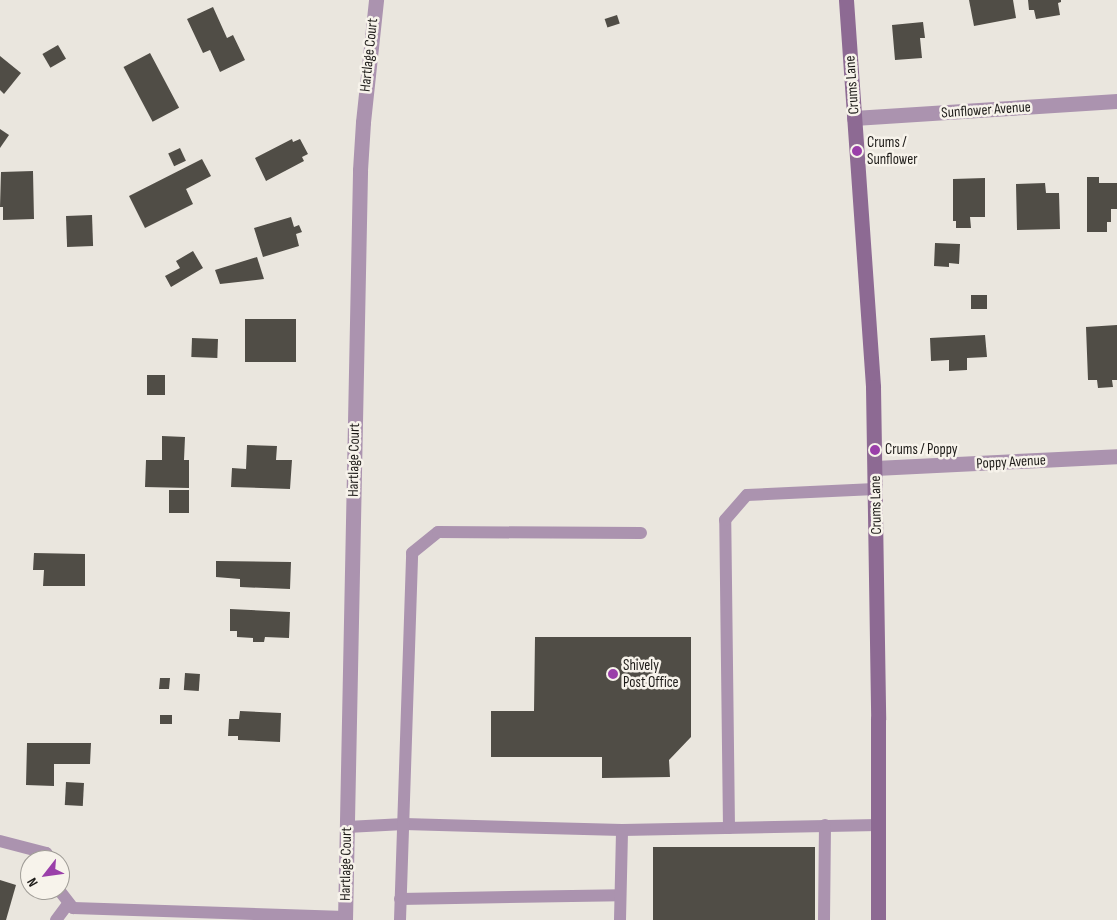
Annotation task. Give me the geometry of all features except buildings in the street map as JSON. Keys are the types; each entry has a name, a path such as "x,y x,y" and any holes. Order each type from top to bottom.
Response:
{"main road":[{"name":"Crums Lane","path":"846,0 873,387 878,920"}],"street":[{"name":"Hartlage Court","path":"345,919 360,170 362,122 376,0"},
{"name":"Sunflower Avenue","path":"854,118 1117,101"},
{"name":"Poppy Avenue","path":"875,468 1117,456"}],"lane":[{"path":"729,828 725,520 747,495 875,489"},
{"path":"400,920 412,553 438,532 641,533"},
{"path":"347,827 404,824 622,830 878,824"},
{"path":"824,920 826,825"},
{"path":"620,920 622,830"},
{"path":"0,841 32,850"},
{"path":"400,899 620,895"},
{"path":"67,900 73,908 345,919"},
{"path":"56,920 69,903"}],"place":[{"name":"Crums / Sunflower","path":"857,151"},
{"name":"Crums / Poppy","path":"875,450"},
{"name":"Shively Post Office","path":"613,674"}]}
